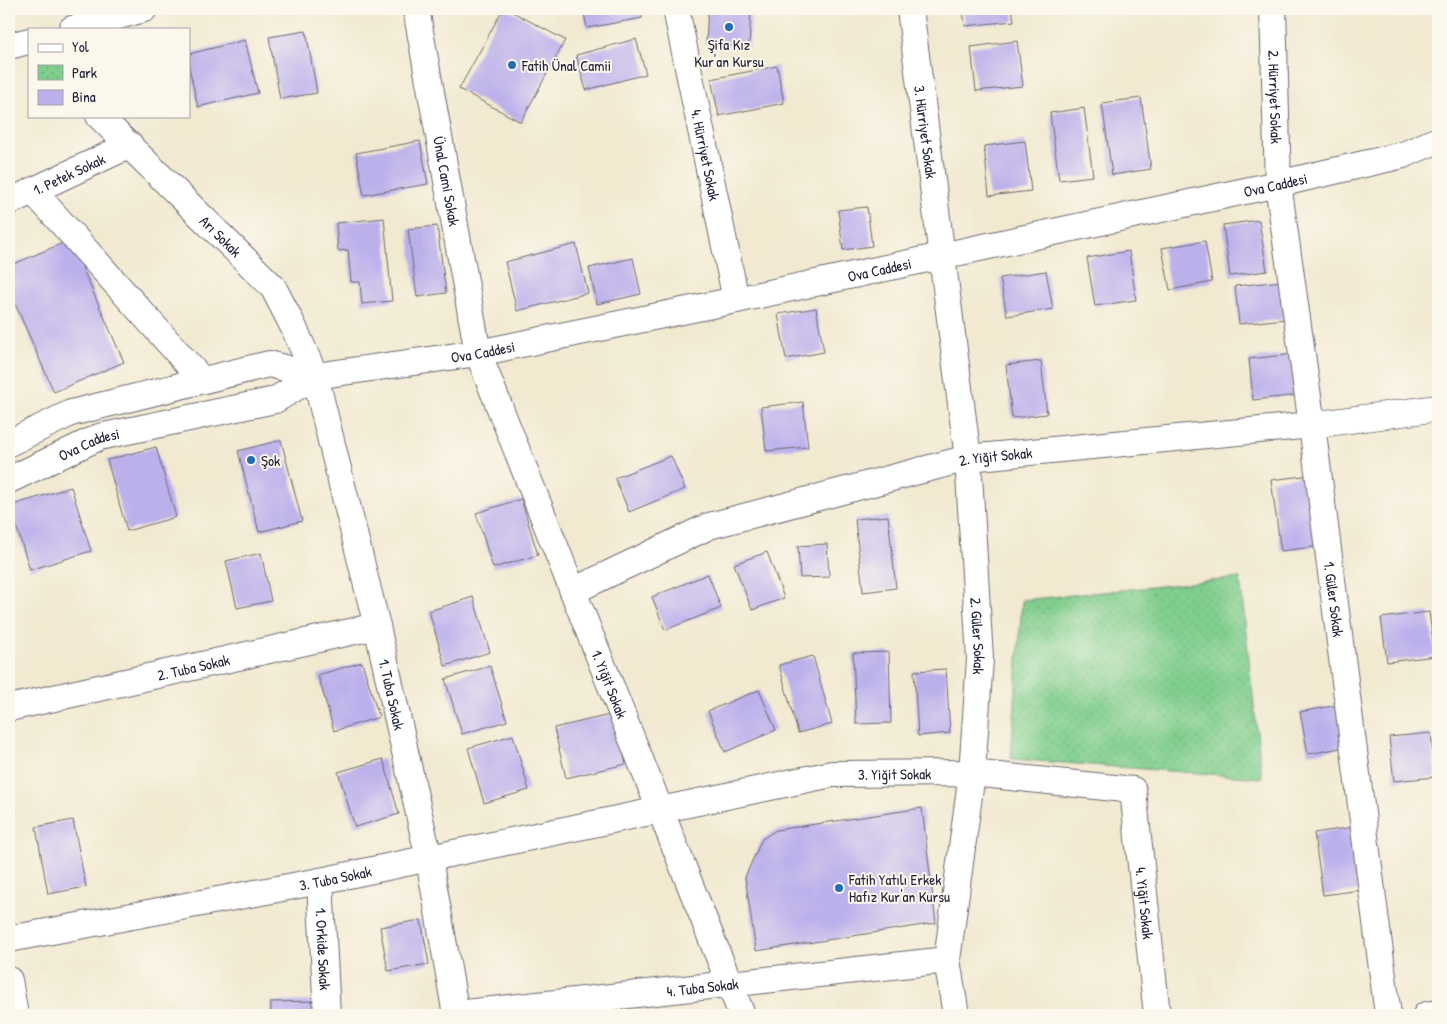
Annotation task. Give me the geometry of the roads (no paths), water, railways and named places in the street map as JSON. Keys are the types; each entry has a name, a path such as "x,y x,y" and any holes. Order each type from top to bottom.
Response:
{"street":[{"path":"76,28 144,9"},
{"name":"Ünal Cami Sokak","path":"416,9 478,353"},
{"name":"4. Hürriyet Sokak","path":"676,9 736,300"},
{"name":"3. Hürriyet Sokak","path":"910,9 941,256"},
{"name":"2. Hürriyet Sokak","path":"1273,9 1278,184"},
{"name":"Arı Sokak","path":"101,118 273,287 315,376"},
{"name":"Ova Caddesi","path":"9,444 71,413 269,364 315,376 478,353 1278,184 1403,155 1438,140"},
{"name":"1. Petek Sokak","path":"9,202 130,145"},
{"name":"1. Güler Sokak","path":"1278,184 1312,425 1388,1015"},
{"path":"34,191 202,380"},
{"name":"2. Güler Sokak","path":"941,256 968,458 980,659 972,772 947,960 956,1015"},
{"name":"1. Yiğit Sokak","path":"478,353 742,1015"},
{"name":"Ova Caddesi","path":"9,480 98,437 275,400 315,376"},
{"name":"1. Tuba Sokak","path":"315,376 377,626 429,859 456,1015"},
{"name":"2. Yiğit Sokak","path":"573,591 709,526 968,458 1312,425 1438,408"},
{"name":"2. Tuba Sokak","path":"9,708 377,626"},
{"name":"3. Yiğit Sokak","path":"660,810 832,774 972,772 1133,790"},
{"name":"4. Yiğit Sokak","path":"1133,790 1157,1015"},
{"name":"3. Tuba Sokak","path":"9,939 320,881 660,810"},
{"name":"1. Orkide Sokak","path":"320,881 327,1015"},
{"name":"4. Tuba Sokak","path":"456,1015 947,960"},
{"path":"9,980 15,1015"},
{"path":"1426,1015 1438,1013"}],"place":[{"name":"Şifa Kız Kur'an Kursu","path":"729,27"},
{"name":"Fatih Ünal Camii","path":"512,65"},
{"name":"Şok","path":"251,460"},
{"name":"Fatih Yatılı Erkek Hafız Kur'an Kursu","path":"839,888"}]}
